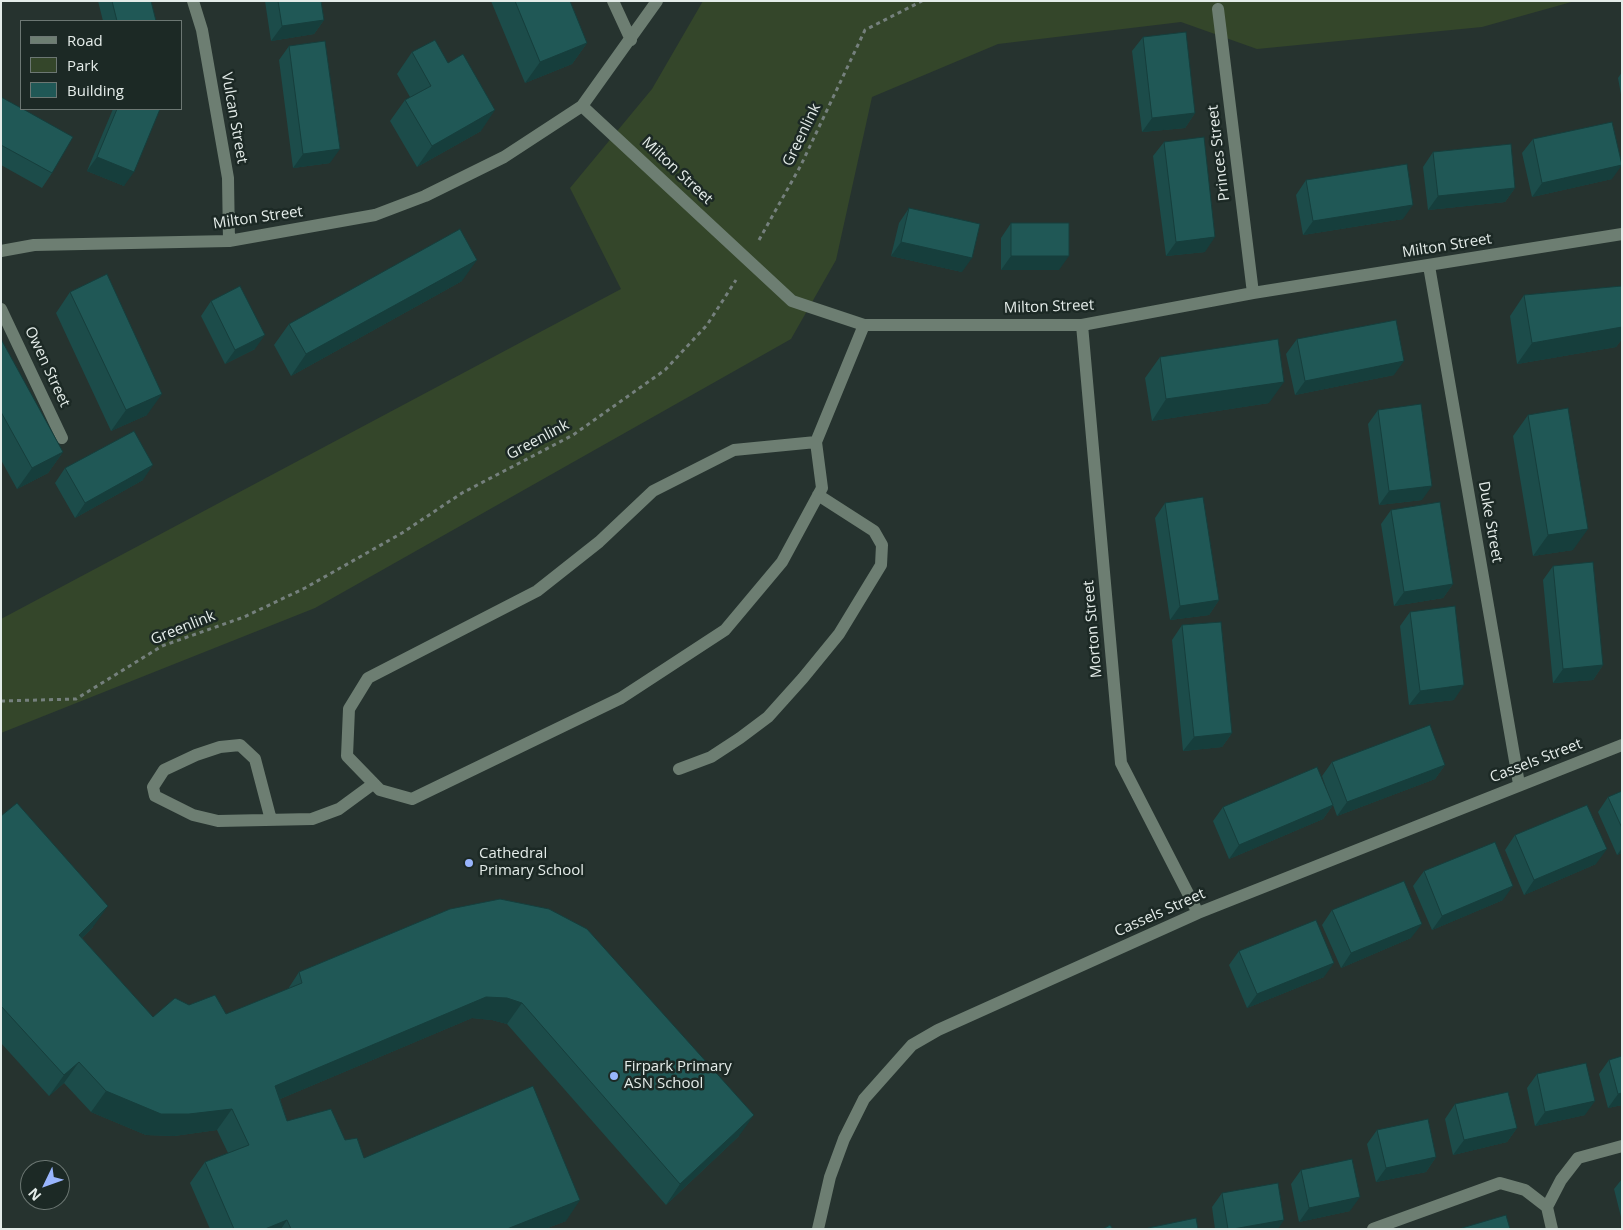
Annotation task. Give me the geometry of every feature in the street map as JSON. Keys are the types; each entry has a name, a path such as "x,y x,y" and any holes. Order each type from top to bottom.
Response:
{"street":[{"name":"Vulcan Street","path":"193,1 202,30 228,178 229,241"},
{"path":"613,1 631,40"},
{"name":"Milton Street","path":"1,251 34,245 229,241 375,215 424,196 504,157 582,106 631,40 657,1"},
{"name":"Princes Street","path":"1218,9 1253,293"},
{"name":"Milton Street","path":"582,106 748,258 792,301 864,325 1082,325 1253,293 1622,234"},
{"name":"Duke Street","path":"1429,266 1519,784"},
{"name":"Owen Street","path":"1,309 62,438"},
{"path":"816,442 734,450 653,491 599,542 536,591 368,678 349,709 347,756 380,790 412,799 621,698 724,630 782,562 822,488 816,442 864,325"},
{"name":"Morton Street","path":"1082,325 1122,763 1198,913"},
{"path":"679,769 711,756 740,738 768,717 839,634 881,565 882,545 874,531 818,495"},
{"path":"271,820 255,759 240,744 220,747 196,755 164,770 153,787 155,796 193,815 218,821 271,820 312,819 339,809 373,784"},
{"name":"Cassels Street","path":"818,1229 830,1177 844,1139 864,1099 912,1045 938,1030 1198,913 1519,784 1622,745"},
{"path":"1547,1208 1561,1180 1578,1158 1622,1146"},
{"path":"1373,1229 1500,1183 1525,1190 1547,1208 1552,1229"}],"path":[{"name":"Greenlink","path":"1,700 76,698 162,646 244,616 305,588 402,533 462,493 573,435 665,370 708,325 748,258 801,164 865,30 922,1"}],"green space":[{"path":"703,1 1575,1 1482,27 1257,49 1181,22 998,44 872,97 836,260 791,339 315,608 1,733 1,619 621,289 570,188 652,89"}],"building":[{"path":"112,1 151,1 156,20 117,20"},
{"path":"278,1 321,1 324,20 282,26"},
{"path":"515,1 570,1 587,43 540,62"},
{"path":"1186,32 1195,113 1152,118 1143,37"},
{"path":"435,40 448,63 463,54 495,110 432,146 405,100 431,86 412,52"},
{"path":"325,41 340,149 303,154 289,46"},
{"path":"1,97 20,107 20,110 25,110 73,137 52,173 1,145"},
{"path":"117,110 160,110 134,172 97,157"},
{"path":"1612,122 1622,165 1542,183 1533,139"},
{"path":"1204,137 1215,237 1176,242 1164,142"},
{"path":"1511,144 1515,188 1438,196 1433,152"},
{"path":"1407,164 1413,205 1313,221 1306,180"},
{"path":"909,208 980,224 972,258 901,242"},
{"path":"1011,223 1069,223 1069,256 1011,256"},
{"path":"460,229 477,260 306,354 289,324"},
{"path":"107,274 162,394 126,410 70,292"},
{"path":"240,286 265,335 235,350 211,301"},
{"path":"1622,286 1622,327 1532,343 1524,295"},
{"path":"1396,320 1404,361 1305,381 1297,339"},
{"path":"1,339 63,452 32,468 1,412"},
{"path":"1278,339 1284,382 1166,399 1160,357"},
{"path":"1421,404 1432,486 1389,491 1378,410"},
{"path":"1568,408 1588,529 1548,535 1528,415"},
{"path":"134,431 153,465 85,503 65,468"},
{"path":"1203,497 1219,600 1180,606 1165,503"},
{"path":"1440,502 1453,584 1404,592 1391,510"},
{"path":"1593,562 1603,665 1563,669 1553,566"},
{"path":"1455,606 1464,685 1420,691 1410,612"},
{"path":"1221,622 1232,733 1194,737 1182,625"},
{"path":"1430,725 1445,765 1347,802 1332,762"},
{"path":"1317,767 1333,805 1239,845 1223,807"},
{"path":"1622,791 1622,828 1608,797"},
{"path":"17,803 108,906 79,935 153,1017 175,998 189,1005 215,995 226,1014 302,983 299,972 450,909 500,899 549,909 587,929 754,1115 680,1184 522,1003 507,998 486,997 275,1086 287,1121 331,1109 345,1140 357,1138 364,1158 533,1086 580,1200 507,1229 291,1229 287,1220 265,1229 234,1229 205,1162 249,1145 232,1109 189,1114 161,1114 106,1091 79,1062 64,1075 1,1006 1,816"},
{"path":"1587,805 1607,849 1534,880 1515,835"},
{"path":"1495,842 1513,886 1442,916 1424,871"},
{"path":"1404,881 1422,924 1351,953 1332,910"},
{"path":"1316,920 1334,963 1257,994 1239,951"},
{"path":"1622,1056 1622,1093 1618,1094 1609,1060"},
{"path":"1586,1063 1595,1101 1545,1112 1537,1074"},
{"path":"1508,1092 1517,1128 1464,1140 1455,1104"},
{"path":"1428,1119 1436,1157 1386,1168 1377,1130"},
{"path":"1352,1159 1360,1197 1309,1208 1301,1170"},
{"path":"1278,1183 1284,1220 1228,1229 1222,1193"},
{"path":"1506,1215 1510,1229 1462,1228"},
{"path":"1196,1218 1198,1229 1148,1229 1148,1228"},
{"path":"1110,1225 1113,1229 1103,1229"}],"place":[{"name":"Cathedral Primary School","path":"469,863"},
{"name":"Firpark Primary ASN School","path":"614,1076"}]}
